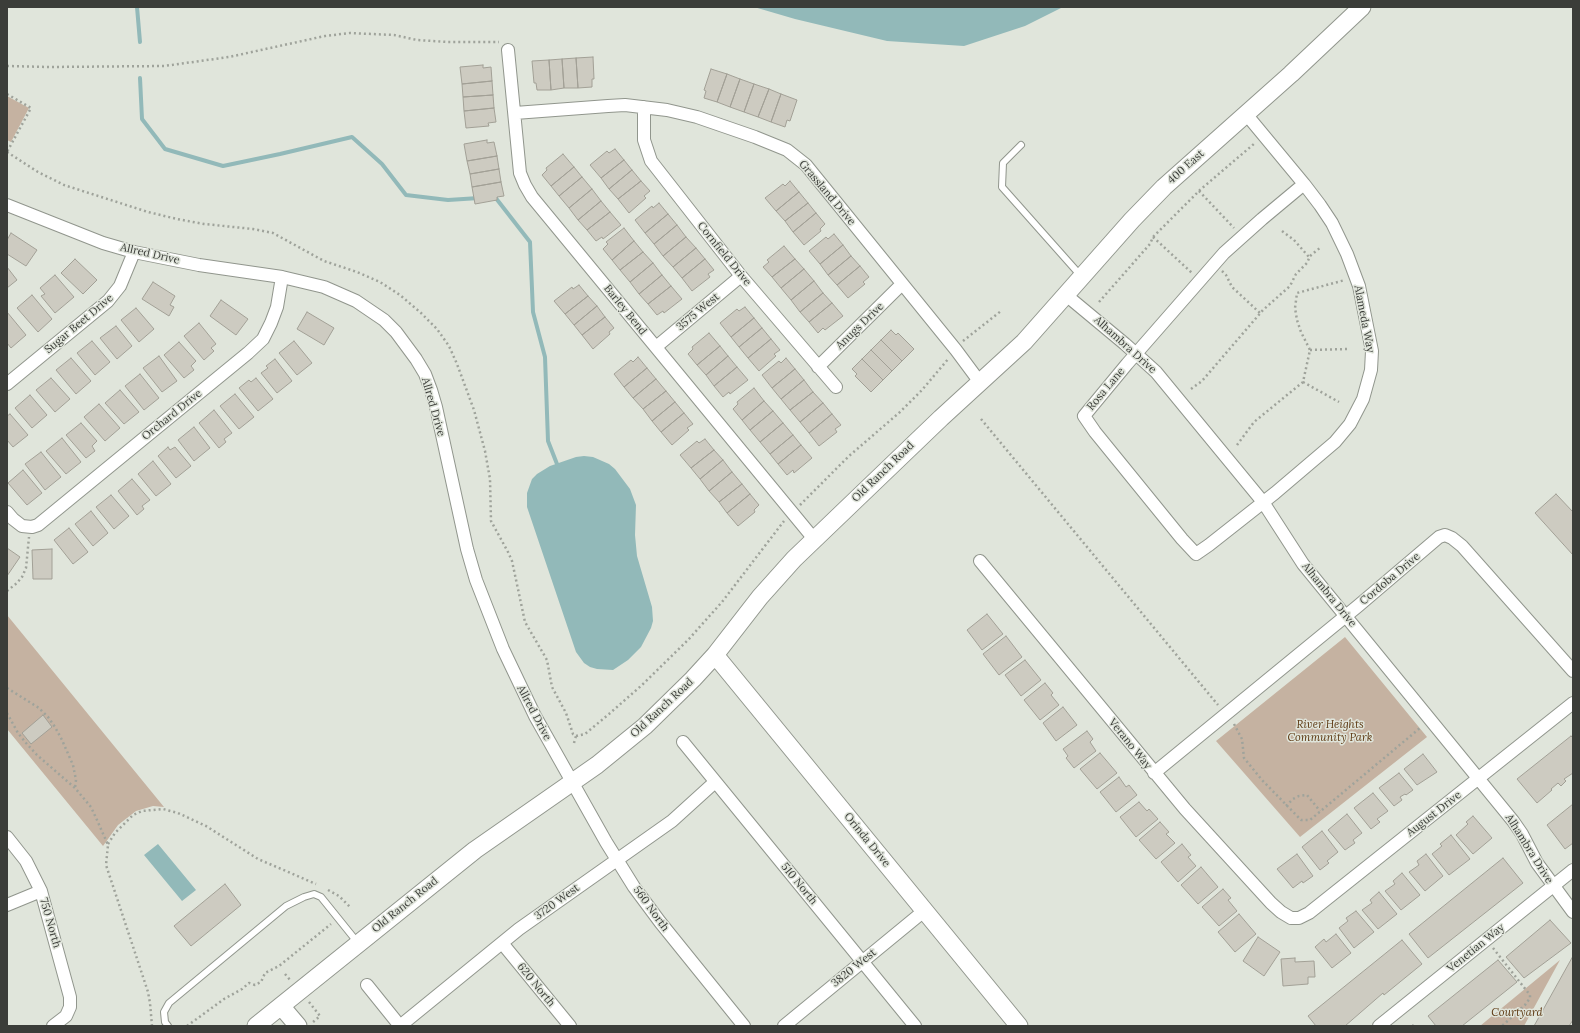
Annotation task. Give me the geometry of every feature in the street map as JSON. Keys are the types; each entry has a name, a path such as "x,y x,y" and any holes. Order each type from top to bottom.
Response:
{"street":[{"name":"400 East","path":"1024,342 1132,220 1164,187 1291,74 1362,7"},
{"name":"Barley Bend","path":"508,50 520,173 525,185 537,203 814,539"},
{"name":"Grassland Drive","path":"515,113 608,106 644,107 667,110 697,117 755,136 787,150 806,165 956,350 979,381"},
{"name":"Cornfield Drive","path":"644,107 644,140 651,161 741,276 836,387"},
{"name":"Alameda Way","path":"1196,554 1263,502 1335,442 1350,424 1363,399 1370,370 1372,352 1358,286 1347,254 1332,223 1304,184 1246,114"},
{"name":"Rosa Lane","path":"1196,554 1182,539 1095,432 1084,416 1224,253 1304,184"},
{"name":"Allred Drive","path":"7,205 103,243 134,252 207,267 282,277 324,287 360,304 384,320 396,332 425,374 436,407 467,549 485,604 518,683 573,783"},
{"name":"Sugar Beet Drive","path":"7,384 108,301 120,286 134,252"},
{"name":"3575 West","path":"656,347 741,276"},
{"name":"Orchard Drive","path":"28,532 32,527 44,521 256,346 265,335 271,324 277,307 282,277"},
{"name":"Anugs Drive","path":"818,367 902,284"},
{"name":"Alhambra Drive","path":"1066,295 1136,354 1162,380 1263,502 1303,564 1522,834 1536,864 1573,912"},
{"name":"Old Ranch Road","path":"256,1026 474,850 573,783 645,726 715,655 776,578 814,539 979,381 1024,342"},
{"path":"7,512 28,532"},
{"name":"Cordoba Drive","path":"1154,773 1346,616 1439,537 1445,535 1452,538 1462,546 1573,671"},
{"name":"Verano Way","path":"980,561 1185,809 1271,903 1291,918"},
{"name":"Orinda Drive","path":"715,655 1019,1026"},
{"name":"August Drive","path":"1291,918 1299,918 1309,913 1573,703"},
{"name":"510 North","path":"683,742 915,1026"},
{"name":"3720 West","path":"400,1026 519,929 618,860 672,820 715,782"},
{"name":"560 North","path":"573,783 618,860 660,922 744,1026"},
{"name":"750 North","path":"7,837 26,861 41,892 70,997 70,1007 66,1016 53,1026"},
{"name":"Venetian Way","path":"1379,1026 1573,870"},
{"path":"7,905 41,892"},
{"name":"3820 West","path":"784,1026 924,911"},
{"name":"620 North","path":"502,944 570,1026"},
{"path":"367,985 400,1026"},
{"path":"281,1006 298,1026"}],"lane":[{"path":"1022,146 1003,163 1002,187 1082,278"},
{"path":"168,1026 165,1022 164,1012 169,1003 286,906 304,897 314,894 321,897 358,943"}],"path":[{"path":"7,70 8,66 164,66 229,57 325,36 350,33 394,35 417,40 448,42 494,42 506,46 508,50"},
{"path":"7,94 31,108 7,152"},
{"path":"1099,302 1150,244 1153,237 1199,191 1256,142"},
{"path":"1199,191 1235,230"},
{"path":"1282,231 1294,240 1309,257"},
{"path":"1153,237 1192,274"},
{"path":"1191,389 1202,381 1260,313 1290,286 1296,274 1307,262 1309,257 1321,247"},
{"path":"1222,271 1226,275 1232,287 1260,313"},
{"path":"1237,445 1254,422 1303,382 1310,350 1300,332 1297,320 1295,308 1297,293 1299,291 1346,280"},
{"path":"965,338 1001,311"},
{"path":"1310,350 1349,349"},
{"path":"804,501 849,456 900,412 922,390 950,357"},
{"path":"1303,382 1339,402"},
{"path":"981,419 1218,705"},
{"path":"7,591 22,577 26,568 28,532"},
{"path":"7,688 39,708 55,727 73,765 76,780 75,788"},
{"path":"7,713 18,733 26,743 37,755 75,788 91,807 108,844"},
{"path":"1232,721 1242,739 1244,758 1286,806 1301,820 1310,820 1420,728"},
{"path":"574,743 576,736"},
{"path":"1286,806 1293,799 1299,796 1307,796 1320,811"},
{"path":"152,1026 148,992 106,865 108,844 115,833 133,815 142,811 163,809 178,813 206,826 258,859 319,886"},
{"path":"326,888 339,896 351,908"},
{"path":"187,1026 249,983 255,984 261,982 265,977 265,973 279,966 331,924"},
{"path":"1492,946 1530,995 1530,998 1525,1005 1502,1026"}],"green space":[{"path":"7,96 29,108 11,142 7,140"},
{"path":"7,615 164,807 153,806 136,811 118,825 103,846 7,729"},
{"name":"River Heights Community Park","path":"1345,637 1427,737 1300,837 1216,741"},
{"name":"Courtyard","path":"1560,960 1524,1026 1480,1026"}],"water":[{"path":"754,7 1063,7 1025,26 964,46 887,41 795,19"},
{"path":"576,457 593,457 609,464 615,469 630,489 636,505 635,535 637,556 652,607 653,621 641,647 628,660 613,670 590,667 584,663 576,652 527,507 527,493 532,479 537,474 550,466"},
{"path":"158,844 196,890 182,901 144,855"}],"building":[{"path":"593,57 594,79 592,79 592,87 578,88 576,58"},
{"path":"576,58 578,88 564,88 562,59"},
{"path":"562,59 564,88 551,90 549,60"},
{"path":"549,60 551,90 537,90 536,83 534,83 532,61"},
{"path":"483,65 483,68 491,67 492,81 462,84 460,67"},
{"path":"711,69 727,74 717,102 704,98 706,91 704,90"},
{"path":"727,74 740,79 730,107 717,102"},
{"path":"740,79 754,84 744,112 730,107"},
{"path":"492,81 493,95 463,97 462,84"},
{"path":"754,84 769,89 758,117 744,112"},
{"path":"769,89 781,94 771,122 758,117"},
{"path":"781,94 797,100 790,121 787,120 785,127 771,122"},
{"path":"493,95 494,108 464,111 463,97"},
{"path":"494,108 496,122 488,123 489,126 466,128 464,111"},
{"path":"487,140 487,143 494,142 497,156 467,161 464,144"},
{"path":"615,149 624,160 601,178 590,165 607,151 609,153"},
{"path":"563,154 574,167 551,186 542,175 547,170 546,168"},
{"path":"497,156 499,169 470,174 467,161"},
{"path":"624,160 632,170 609,189 601,178"},
{"path":"574,167 582,177 559,196 551,186"},
{"path":"499,169 501,182 472,187 470,174"},
{"path":"632,170 641,181 618,199 609,189"},
{"path":"582,177 592,189 569,208 559,196"},
{"path":"641,181 650,191 644,196 646,198 629,213 618,199"},
{"path":"790,181 799,192 776,211 765,198 783,184 785,186"},
{"path":"501,182 504,196 497,197 497,200 475,204 472,187"},
{"path":"592,189 601,201 578,220 569,208"},
{"path":"799,192 808,203 785,221 776,211"},
{"path":"601,201 610,212 587,230 578,220"},
{"path":"659,203 668,214 645,233 635,220 652,206 653,208"},
{"path":"808,203 816,213 793,232 785,221"},
{"path":"610,212 621,225 603,239 602,237 596,241 587,230"},
{"path":"816,213 825,224 820,229 821,231 804,245 793,232"},
{"path":"668,214 677,225 654,244 645,233"},
{"path":"677,225 686,237 663,256 654,244"},
{"path":"624,228 634,241 612,260 603,249 608,244 606,242"},
{"path":"11,233 37,250 26,266 7,254 7,240"},
{"path":"834,234 843,245 820,264 809,251 826,237 828,239"},
{"path":"686,237 696,248 673,267 663,256"},
{"path":"634,241 643,252 620,270 612,260"},
{"path":"843,245 851,256 828,275 820,264"},
{"path":"784,246 795,259 772,277 763,267 769,262 767,260"},
{"path":"696,248 705,259 682,278 673,267"},
{"path":"643,252 653,263 630,282 620,270"},
{"path":"851,256 860,266 837,285 828,275"},
{"path":"75,259 97,280 83,294 61,273"},
{"path":"705,259 714,270 708,274 710,277 692,291 682,278"},
{"path":"795,259 804,269 781,288 772,277"},
{"path":"653,263 662,275 639,294 630,282"},
{"path":"860,266 869,277 863,282 865,284 848,298 837,285"},
{"path":"7,267 17,280 7,288"},
{"path":"804,269 814,281 791,300 781,288"},
{"path":"55,275 74,297 55,313 41,296 45,294 40,288"},
{"path":"662,275 671,286 648,304 639,294"},
{"path":"814,281 823,293 800,312 791,300"},
{"path":"153,282 175,296 170,305 174,307 169,316 142,299"},
{"path":"579,285 588,296 565,314 554,301 572,287 573,289"},
{"path":"671,286 682,299 664,313 663,311 657,315 648,304"},
{"path":"823,293 832,303 809,322 800,312"},
{"path":"32,295 52,319 38,332 17,308"},
{"path":"588,296 597,306 574,325 565,314"},
{"path":"221,300 248,319 236,335 210,316"},
{"path":"832,303 843,316 825,330 823,328 818,333 809,322"},
{"path":"597,306 605,317 582,335 574,325"},
{"path":"745,307 754,318 731,337 720,323 737,309 739,311"},
{"path":"136,308 154,329 139,342 121,320"},
{"path":"7,312 26,335 11,348 7,343"},
{"path":"307,312 334,328 324,345 297,329"},
{"path":"605,317 614,328 609,332 610,334 593,349 582,335"},
{"path":"754,318 762,328 739,347 731,337"},
{"path":"199,323 216,344 211,348 214,351 204,360 184,336"},
{"path":"116,326 132,346 117,359 100,338"},
{"path":"762,328 771,339 748,358 739,347"},
{"path":"891,330 896,335 898,333 914,349 902,361 881,340"},
{"path":"709,333 720,346 697,365 688,354 693,349 692,347"},
{"path":"771,339 780,350 774,354 776,356 759,371 748,358"},
{"path":"881,340 902,361 892,371 871,350"},
{"path":"92,341 110,362 95,375 77,353"},
{"path":"294,341 312,363 297,375 279,353"},
{"path":"179,342 196,361 191,366 194,370 184,378 164,355"},
{"path":"720,346 728,356 706,375 697,365"},
{"path":"871,350 892,371 883,380 862,359"},
{"path":"159,356 177,381 162,392 143,368"},
{"path":"728,356 737,367 714,386 706,375"},
{"path":"638,357 647,368 624,387 614,374 631,360 633,362"},
{"path":"71,358 91,381 76,394 56,370"},
{"path":"786,358 795,369 772,388 762,375 779,361 781,363"},
{"path":"275,359 292,381 277,393 261,373 268,368 266,366"},
{"path":"862,359 883,380 871,392 855,376 857,374 852,369"},
{"path":"737,367 748,380 730,394 729,392 723,397 714,386"},
{"path":"647,368 656,379 633,398 624,387"},
{"path":"795,369 804,380 781,399 772,388"},
{"path":"140,374 159,398 144,410 125,386"},
{"path":"51,378 70,399 55,412 36,390"},
{"path":"256,378 273,399 258,411 239,388 249,380 251,382"},
{"path":"656,379 666,391 643,409 633,398"},
{"path":"804,380 813,392 790,410 781,399"},
{"path":"754,388 764,401 742,420 733,409 738,404 737,402"},
{"path":"120,390 139,412 124,424 105,403"},
{"path":"666,391 675,402 652,421 643,409"},
{"path":"813,392 823,403 800,422 790,410"},
{"path":"235,394 254,417 239,429 220,406"},
{"path":"30,395 47,415 32,428 15,408"},
{"path":"764,401 773,411 750,430 742,420"},
{"path":"675,402 684,413 661,432 652,421"},
{"path":"823,403 832,414 809,433 800,422"},
{"path":"99,404 120,428 105,441 84,417"},
{"path":"214,410 232,433 224,439 226,442 219,448 199,423"},
{"path":"773,411 783,423 760,442 750,430"},
{"path":"684,413 693,424 687,428 689,430 672,445 661,432"},
{"path":"10,414 28,435 13,447 7,440 7,416"},
{"path":"832,414 841,425 835,429 837,432 819,446 809,433"},
{"path":"81,423 97,441 92,446 95,451 86,458 66,435"},
{"path":"783,423 793,435 770,454 760,442"},
{"path":"194,427 210,448 194,461 178,440"},
{"path":"793,435 801,445 778,464 770,454"},
{"path":"62,438 81,462 66,474 46,451"},
{"path":"705,439 714,450 691,468 680,455 697,441 699,443"},
{"path":"801,445 812,458 794,473 793,470 787,475 778,464"},
{"path":"168,447 170,450 175,447 191,466 176,478 158,456"},
{"path":"714,450 723,460 700,479 691,468"},
{"path":"41,452 61,477 45,490 25,464"},
{"path":"723,460 732,472 709,491 700,479"},
{"path":"153,461 171,484 156,496 138,474"},
{"path":"23,470 42,493 27,505 8,483"},
{"path":"732,472 742,484 719,502 709,491"},
{"path":"132,479 150,500 142,506 144,509 137,515 118,491"},
{"path":"742,484 750,494 727,513 719,502"},
{"path":"750,494 759,505 754,510 755,512 738,526 727,513"},
{"path":"1556,494 1573,512 1573,555 1535,513"},
{"path":"111,495 129,516 114,529 96,507"},
{"path":"91,511 108,533 93,546 75,524"},
{"path":"69,528 88,552 73,564 54,540"},
{"path":"7,548 20,557 7,576"},
{"path":"52,549 52,579 33,579 32,550"},
{"path":"987,614 1003,634 982,650 967,630"},
{"path":"1006,636 1022,657 999,675 983,654"},
{"path":"1025,660 1041,680 1021,696 1005,675"},
{"path":"1045,683 1053,693 1051,695 1059,705 1040,720 1024,700"},
{"path":"1063,707 1077,725 1056,741 1043,723"},
{"path":"43,715 52,727 31,744 22,733"},
{"path":"1087,731 1093,739 1090,742 1096,751 1074,768 1066,758 1068,756 1063,749"},
{"path":"1571,736 1573,738 1573,773 1564,779 1566,781 1561,786 1558,783 1537,803 1517,779"},
{"path":"1100,753 1117,773 1097,789 1080,769"},
{"path":"1423,754 1437,772 1417,785 1404,769"},
{"path":"1399,773 1413,790 1400,797 1402,800 1394,806 1379,788"},
{"path":"1119,777 1126,787 1129,785 1137,795 1116,812 1100,792"},
{"path":"1373,793 1388,811 1377,819 1380,822 1371,829 1354,808"},
{"path":"1139,802 1147,811 1149,809 1158,819 1136,837 1120,817"},
{"path":"1573,804 1573,843 1565,849 1547,825"},
{"path":"1347,814 1362,833 1353,840 1355,843 1345,850 1328,830"},
{"path":"1473,816 1492,838 1473,854 1456,835 1468,824 1466,822"},
{"path":"1160,822 1169,832 1166,834 1175,843 1156,859 1139,840"},
{"path":"1322,831 1338,852 1327,861 1329,863 1320,870 1302,847"},
{"path":"1451,835 1470,859 1449,875 1432,854 1442,846 1440,844"},
{"path":"1182,844 1191,855 1188,857 1196,866 1178,882 1161,862"},
{"path":"1297,854 1313,876 1303,883 1302,881 1293,888 1277,869"},
{"path":"1426,854 1443,876 1425,891 1409,872 1419,865 1417,861"},
{"path":"1503,858 1523,883 1428,958 1409,934"},
{"path":"1201,867 1218,887 1198,904 1181,885"},
{"path":"1402,873 1420,895 1401,910 1385,891 1395,884 1393,881"},
{"path":"225,884 241,905 191,946 174,926"},
{"path":"1223,889 1231,898 1228,900 1237,911 1219,926 1202,907"},
{"path":"1379,892 1397,914 1378,929 1362,910 1372,903 1370,900"},
{"path":"1356,911 1374,932 1354,948 1339,928 1348,921 1346,918"},
{"path":"1239,914 1256,934 1235,952 1218,932"},
{"path":"1550,920 1571,943 1524,978 1506,957"},
{"path":"1336,934 1351,953 1332,968 1315,947 1324,939 1326,942"},
{"path":"1258,937 1280,952 1264,976 1243,961"},
{"path":"1402,940 1422,964 1384,995 1383,993 1345,1026 1316,1026 1308,1016"},
{"path":"1573,956 1573,1020 1569,1026 1534,1026"},
{"path":"1295,958 1295,962 1314,961 1315,977 1308,977 1308,984 1283,986 1281,959"},
{"path":"1498,960 1517,982 1462,1026 1436,1026 1428,1016"}],"waterway":[{"path":"137,7 140,42"},
{"path":"140,78 142,119 165,149 223,166 352,137 382,164 406,195 448,200 479,198"},
{"path":"494,197 530,242 533,312 545,357 548,441 557,464"}]}
